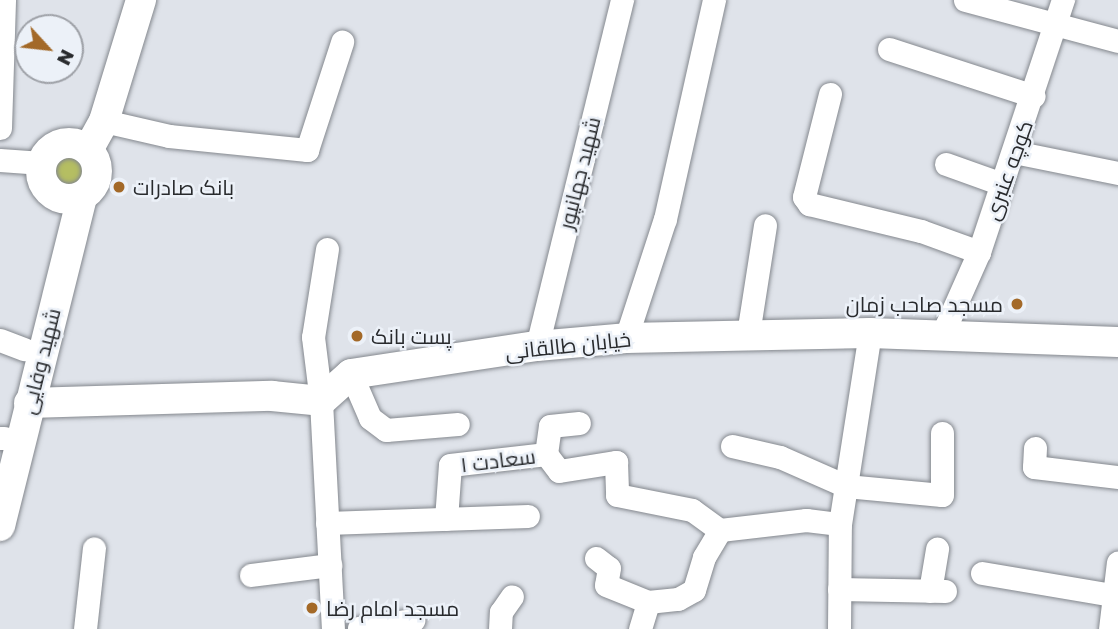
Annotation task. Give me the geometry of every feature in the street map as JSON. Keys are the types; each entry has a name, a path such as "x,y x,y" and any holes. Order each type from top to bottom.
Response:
{"main road":[{"path":"88,150 104,121 141,0"},
{"path":"1,444 12,345 72,197 91,188 97,171 88,150 76,143 57,145 42,163 44,185 72,197"},
{"name":"شهید وفایی","path":"0,526 72,197"},
{"name":"خیابان طالقانی","path":"351,374 537,346 626,338 870,333 1118,342"},
{"path":"29,403 272,396 321,401 351,374"}],"street":[{"path":"0,128 4,0"},
{"name":"شهید جهانپور","path":"537,346 622,0"},
{"path":"626,338 665,219 714,0"},
{"path":"965,0 1055,27 1118,41"},
{"name":"کوچه عنبری","path":"942,335 979,252 1034,96 1063,0"},
{"path":"104,121 169,136 307,150 342,42"},
{"path":"889,49 1034,96"},
{"path":"831,94 804,197 809,204 921,231 979,252"},
{"path":"1014,152 1118,173"},
{"path":"0,160 42,163"},
{"path":"946,164 1002,184"},
{"path":"748,334 765,225"},
{"path":"327,249 316,298 313,337 321,401 333,629"},
{"path":"839,629 840,524 870,333"},
{"path":"351,374 370,418 386,430 458,424"},
{"path":"546,454 550,426 579,423"},
{"path":"732,446 780,457 846,486 942,495 942,433"},
{"path":"1035,448 1034,467 1118,477"},
{"name":"سعادت ۱","path":"446,519 450,466 546,454 559,471 616,462 617,495 692,510 720,530"},
{"path":"327,523 528,516"},
{"path":"596,558 609,568 606,585 648,602 678,599 694,590 704,556 720,530 806,520 840,524"},
{"path":"85,629 94,548"},
{"path":"839,589 938,591 937,549"},
{"path":"1110,629 1118,562"},
{"path":"251,575 330,565"},
{"path":"982,573 1116,596"},
{"path":"500,629 501,612 512,596"},
{"path":"640,629 648,602"},
{"path":"359,622 413,620"}],"green space":[{"path":"69,156 80,161 85,172 80,183 69,188 58,183 53,172 58,161"}],"place":[{"name":"بانک صادرات","path":"119,187"},
{"name":"مسجد صاحب زمان","path":"1017,304"},
{"name":"پست بانک","path":"357,336"},
{"name":"مسجد امام رضا","path":"312,608"}]}
